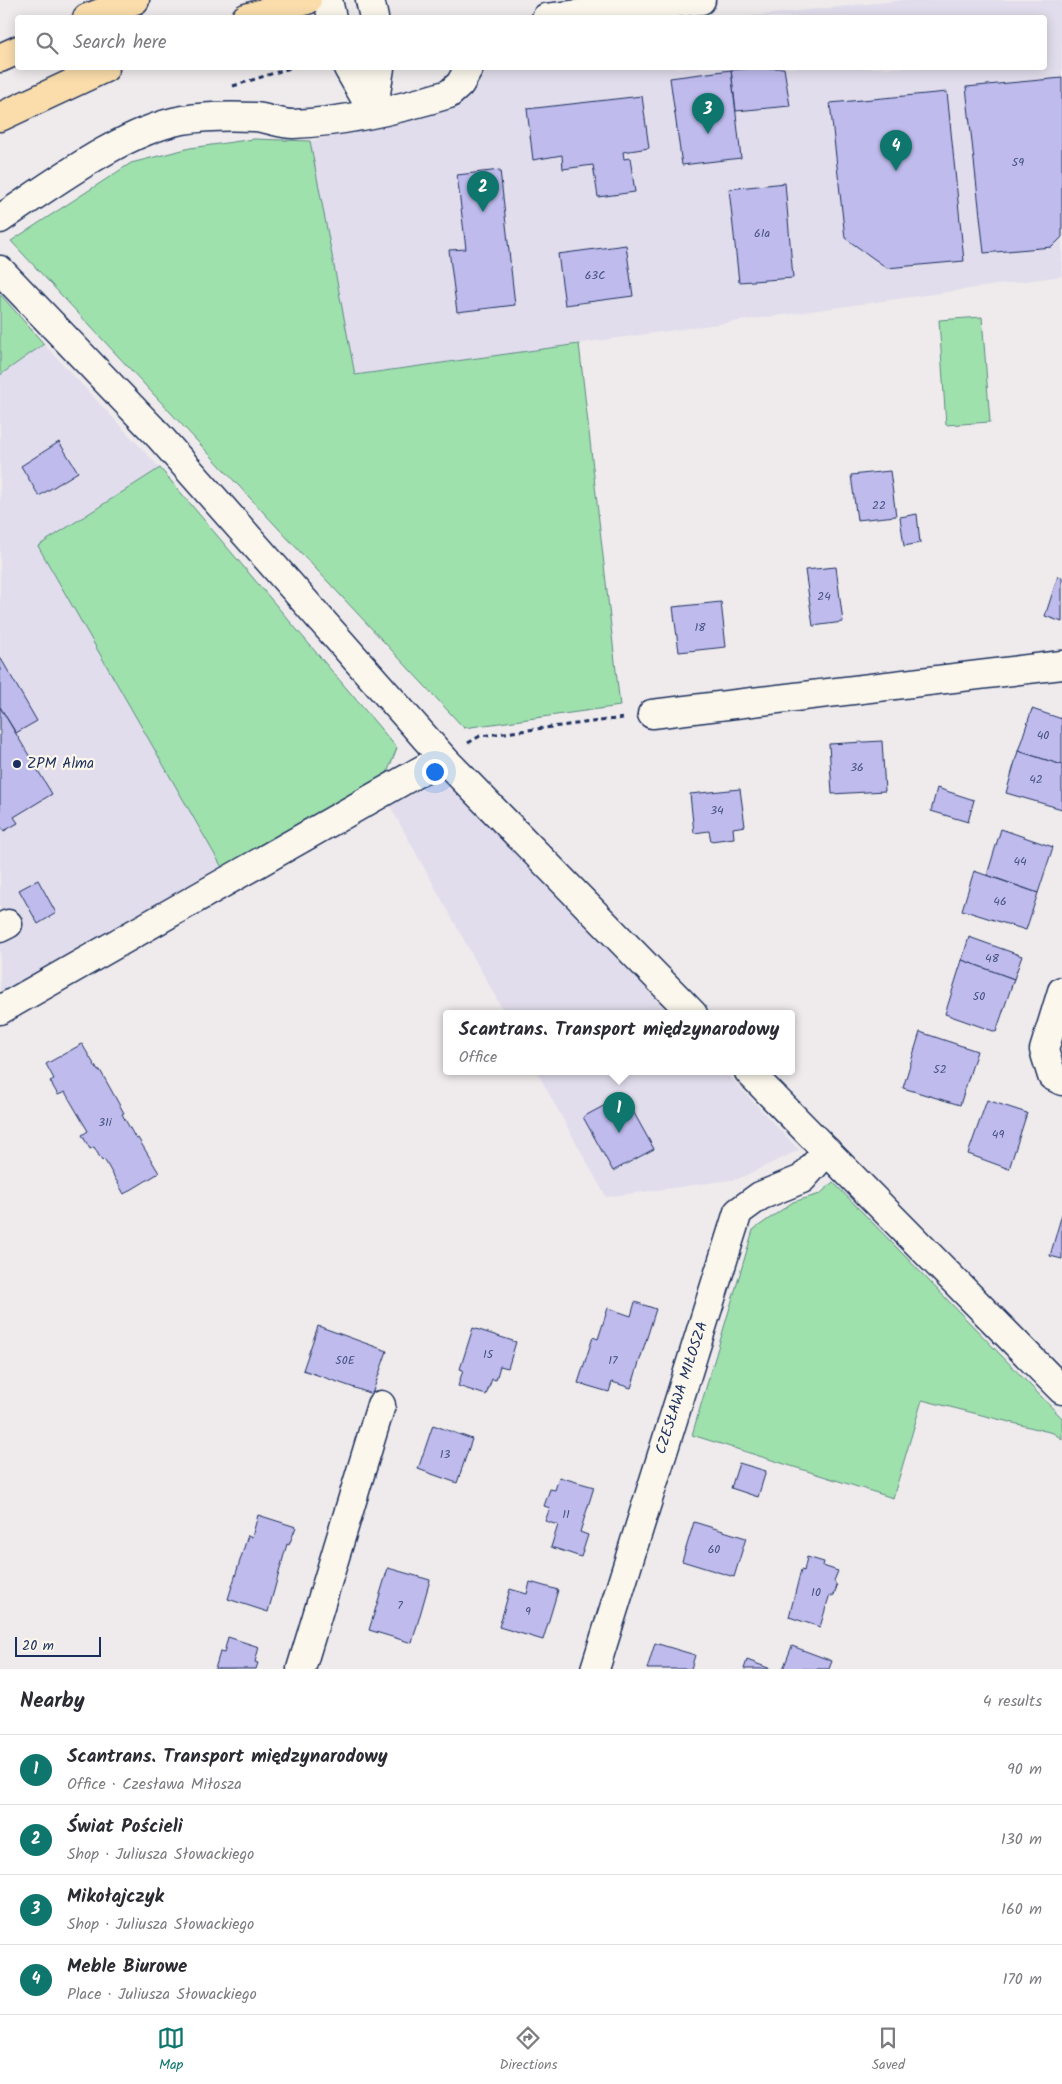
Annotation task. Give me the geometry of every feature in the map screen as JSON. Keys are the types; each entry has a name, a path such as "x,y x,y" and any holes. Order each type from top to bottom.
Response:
{"main road":[{"path":"83,15 100,0"},
{"path":"95,15 135,0"},
{"path":"256,15 307,0"},
{"path":"0,58 15,51"},
{"path":"0,117 101,70"}],"street":[{"path":"328,0 331,15"},
{"path":"370,0 373,15"},
{"path":"572,15 701,0"},
{"path":"349,70 373,112"},
{"path":"373,112 380,70"},
{"path":"0,219 63,176 119,144 182,120 210,117 256,117 290,124 323,122 449,94 460,84 468,70"},
{"path":"0,270 159,436 443,758 688,1010"},
{"path":"652,714 1062,665"},
{"path":"0,1010 443,758"},
{"path":"1057,1078 1044,1050 1062,991"},
{"path":"752,1075 1062,1390"},
{"name":"CZESŁAWA MIŁOSZA","path":"595,1669 738,1212 760,1196 802,1180 826,1152"},
{"path":"302,1669 381,1406"}],"path":[{"path":"443,758 480,736 652,714"}],"shaded area":[{"path":"904,0 1062,0 1062,276 354,375 310,141 443,110 467,99 487,70 1047,70 1047,15 761,15"},
{"path":"44,344 160,468 38,546 223,869 0,993 0,375"},
{"path":"444,777 666,1010 503,1010 390,806"},
{"path":"539,1075 728,1075 799,1150 738,1179 606,1197"}],"green space":[{"path":"254,139 310,141 355,375 579,344 620,706 464,728 11,241 131,163 190,148"},
{"path":"0,294 44,344 0,375"},
{"path":"982,317 990,422 946,425 939,320"},
{"path":"160,468 397,748 387,773 223,869 38,546"},
{"path":"833,1182 1062,1418 1062,1439 1053,1433 922,1400 893,1498 692,1435 753,1230 793,1202 820,1194"}],"building":[{"path":"731,70 784,70 790,106 736,111"},
{"path":"731,70 741,158 682,165 670,78"},
{"path":"1062,78 1062,237 1052,247 984,253 966,87"},
{"path":"947,92 964,261 887,268 845,238 830,103"},
{"path":"642,96 649,148 623,152 624,159 630,158 635,192 598,197 593,165 563,169 562,155 533,160 527,109"},
{"path":"500,170 515,305 457,312 449,250 466,249 457,175"},
{"path":"785,183 793,278 739,282 729,189"},
{"path":"626,245 633,296 565,305 558,254"},
{"path":"59,442 78,472 39,496 21,466"},
{"path":"890,471 896,516 857,520 851,475"},
{"path":"917,514 920,543 904,546 900,517"},
{"path":"836,567 843,622 813,626 805,570"},
{"path":"1058,576 1062,577 1062,622 1045,616"},
{"path":"721,602 726,647 679,652 673,607"},
{"path":"0,657 37,721 16,733 0,707"},
{"name":"ZPM Alma","path":"0,707 52,794 14,817 18,823 4,831 0,826"},
{"path":"1032,709 1062,719 1062,765 1018,751"},
{"path":"882,741 885,791 832,794 829,744"},
{"path":"1018,751 1062,765 1062,809 1006,793"},
{"path":"937,788 974,800 968,822 931,811"},
{"path":"740,789 745,826 733,828 734,838 711,841 709,831 694,833 690,794"},
{"path":"1001,829 1053,847 1038,893 987,875"},
{"path":"974,871 1038,893 1026,930 962,910"},
{"path":"38,880 56,913 38,924 19,890"},
{"path":"969,937 1022,956 1014,979 962,960"},
{"path":"962,960 1014,979 996,1032 945,1014"},
{"path":"920,1032 977,1051 960,1105 903,1088"},
{"path":"82,1044 98,1071 100,1070 136,1139 138,1138 159,1173 124,1194 104,1159 102,1161 94,1147 90,1149 82,1135 88,1131 65,1092 58,1095 50,1081 54,1079 46,1064"},
{"path":"624,1095 654,1149 613,1171 583,1117"},
{"path":"987,1100 1027,1113 1009,1169 968,1154"},
{"path":"1062,1214 1062,1259 1050,1256"},
{"path":"635,1302 656,1309 631,1388 612,1382 609,1392 578,1383 593,1337 598,1339 608,1308 631,1316"},
{"path":"318,1326 387,1351 372,1394 303,1370"},
{"path":"473,1328 516,1342 508,1368 500,1366 496,1380 492,1379 486,1395 458,1386 463,1370 460,1369"},
{"path":"433,1425 472,1439 457,1483 418,1469"},
{"path":"739,1463 766,1471 758,1497 731,1488"},
{"path":"559,1477 594,1487 580,1532 588,1535 581,1557 551,1547 558,1525 545,1521 550,1508 544,1506 550,1489 555,1490"},
{"path":"258,1515 296,1527 289,1545 287,1544 268,1612 228,1599 248,1535 252,1537"},
{"path":"694,1522 746,1538 734,1577 682,1561"},
{"path":"807,1557 824,1562 823,1566 838,1571 834,1581 837,1586 834,1595 829,1597 820,1627 789,1617 801,1570 804,1571"},
{"path":"388,1568 430,1580 412,1643 369,1630"},
{"path":"530,1582 558,1590 543,1640 499,1627 510,1589 527,1594"},
{"path":"228,1637 259,1647 255,1662 258,1663 256,1669 215,1669 220,1652 224,1653"},
{"path":"655,1643 695,1655 691,1669 647,1669"},
{"path":"792,1646 832,1661 829,1669 783,1669"},
{"path":"747,1660 771,1669 744,1669"}],"place":[{"name":"Mikołajczyk","path":"708,134"},
{"name":"Meble Biurowe","path":"896,171"},
{"name":"Świat Pościeli","path":"483,212"},
{"name":"ZPM Alma","path":"17,764"},
{"name":"Scantrans. Transport międzynarodowy","path":"619,1133"}]}
